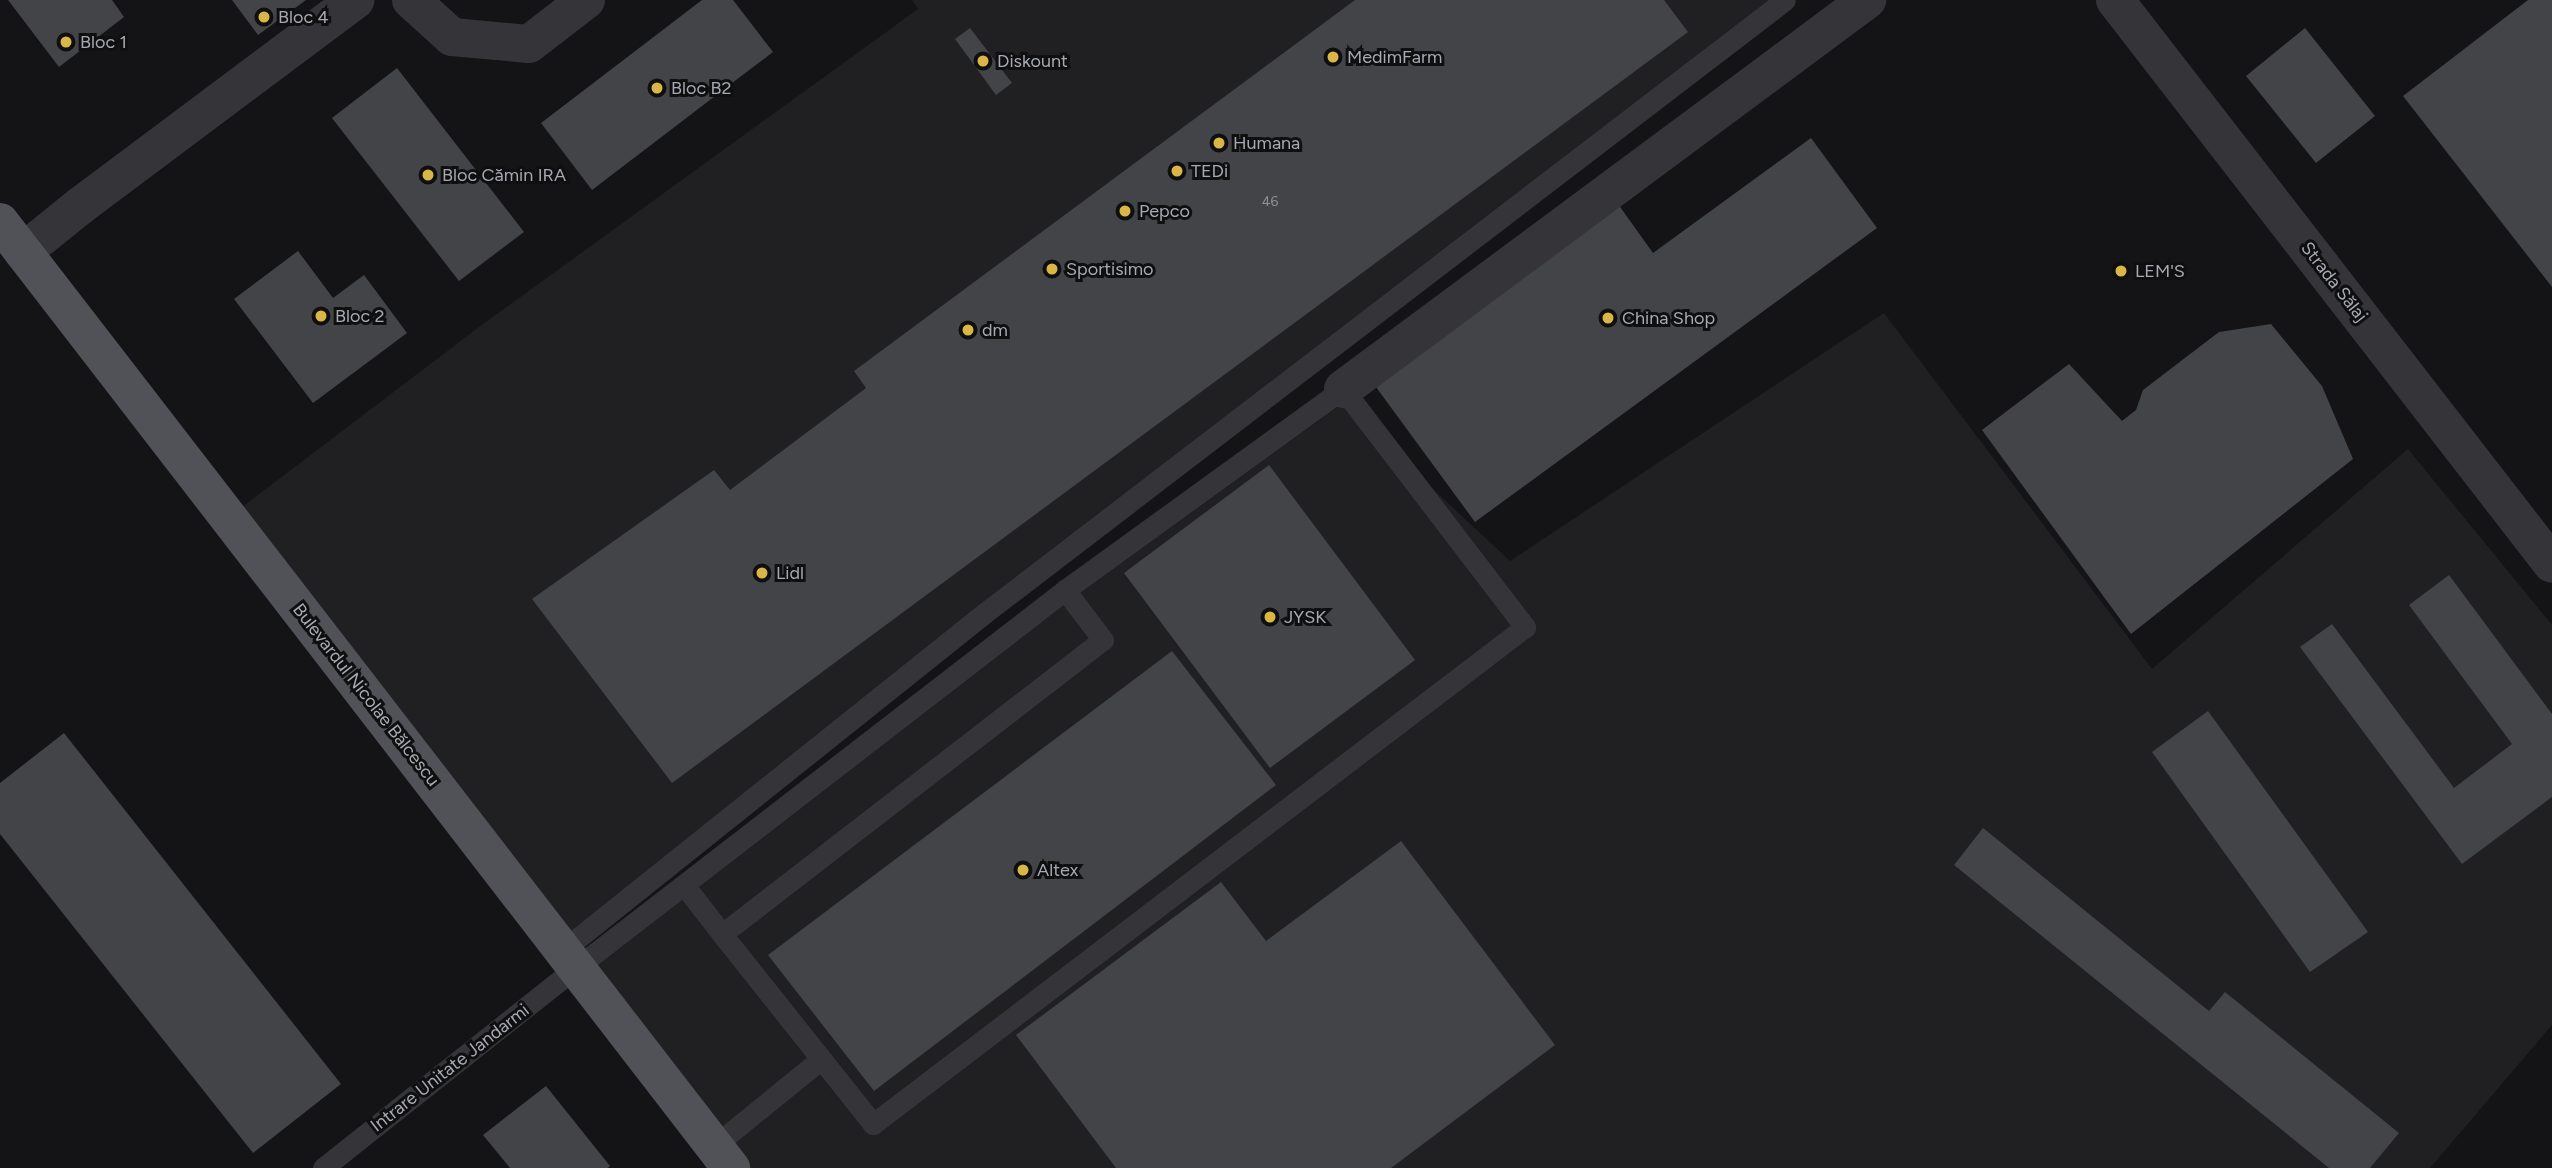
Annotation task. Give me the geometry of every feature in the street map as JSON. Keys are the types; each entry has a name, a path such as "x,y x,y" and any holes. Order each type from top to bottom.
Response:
{"main road":[{"name":"Bulevardul Nicolae Bălcescu","path":"0,222 722,1157"}],"street":[{"path":"23,252 79,206 355,0"},
{"path":"411,0 452,37 529,44 586,0"},
{"path":"1343,389 1867,0"},
{"name":"Strada Sălaj","path":"2115,0 2552,564"}],"lane":[{"path":"570,959 986,612 1785,0"},
{"path":"570,959 684,885 1065,590 1343,389 1525,627 873,1124 684,885"},
{"path":"722,934 1103,639 1065,590"},
{"name":"Intrare Unitate Jandarmi","path":"323,1168 570,959"},
{"path":"722,1157 820,1060"}],"shaded area":[{"path":"912,0 1788,0 563,950 229,517 479,327 918,9"},
{"path":"1884,313 2152,669 2408,449 2552,625 2552,1025 2430,1168 732,1168 570,959 1342,404 1510,561"}],"building":[{"name":"Bloc 1","path":"8,0 112,0 124,17 59,67"},
{"name":"Bloc 4","path":"232,0 306,0 258,35"},
{"name":"Bloc B2","path":"702,0 733,0 773,52 592,190 541,123"},
{"path":"1355,0 1664,0 1688,32 672,783 532,599 714,470 730,490 866,388 854,371"},
{"path":"2528,0 2552,0 2552,287 2403,96"},
{"name":"Diskount","path":"970,28 1012,83 996,95 955,39"},
{"path":"2305,28 2375,116 2316,163 2246,76"},
{"name":"Bloc Cămin IRA","path":"397,68 524,232 459,281 332,118"},
{"name":"China Shop","path":"1811,138 1877,228 1475,522 1373,383 1618,204 1653,253"},
{"name":"Bloc 2","path":"298,251 333,298 364,275 407,333 313,403 234,299"},
{"path":"2271,324 2322,386 2353,459 2131,634 1982,430 2069,364 2122,421 2136,410 2143,390 2219,332"},
{"name":"JYSK","path":"1269,465 1415,660 1270,768 1124,573"},
{"path":"2449,575 2552,714 2552,797 2462,864 2300,647 2332,624 2454,788 2512,744 2409,605"},
{"name":"Altex","path":"1172,651 1276,785 874,1091 768,955"},
{"path":"2208,711 2368,932 2310,972 2152,752"},
{"path":"64,733 341,1084 253,1153 0,834 0,783"},
{"path":"1983,828 2209,1011 2225,992 2399,1133 2370,1168 2329,1168 1954,865"},
{"path":"1401,841 1555,1045 1391,1168 1116,1168 1016,1035 1221,882 1266,941"},
{"path":"546,1086 610,1166 608,1168 510,1168 483,1135"}],"place":[{"name":"Bloc 4","path":"264,17"},
{"name":"Bloc 1","path":"66,42"},
{"name":"MedimFarm","path":"1333,57"},
{"name":"Diskount","path":"983,61"},
{"name":"Bloc B2","path":"657,88"},
{"name":"Humana","path":"1219,143"},
{"name":"TEDi","path":"1177,171"},
{"name":"Bloc Cămin IRA","path":"428,175"},
{"name":"Pepco","path":"1125,211"},
{"name":"Sportisimo","path":"1052,269"},
{"name":"LEM'S","path":"2121,271"},
{"name":"Bloc 2","path":"321,316"},
{"name":"China Shop","path":"1608,318"},
{"name":"dm","path":"968,330"},
{"name":"Lidl","path":"762,573"},
{"name":"JYSK","path":"1270,617"},
{"name":"Altex","path":"1023,870"}]}
